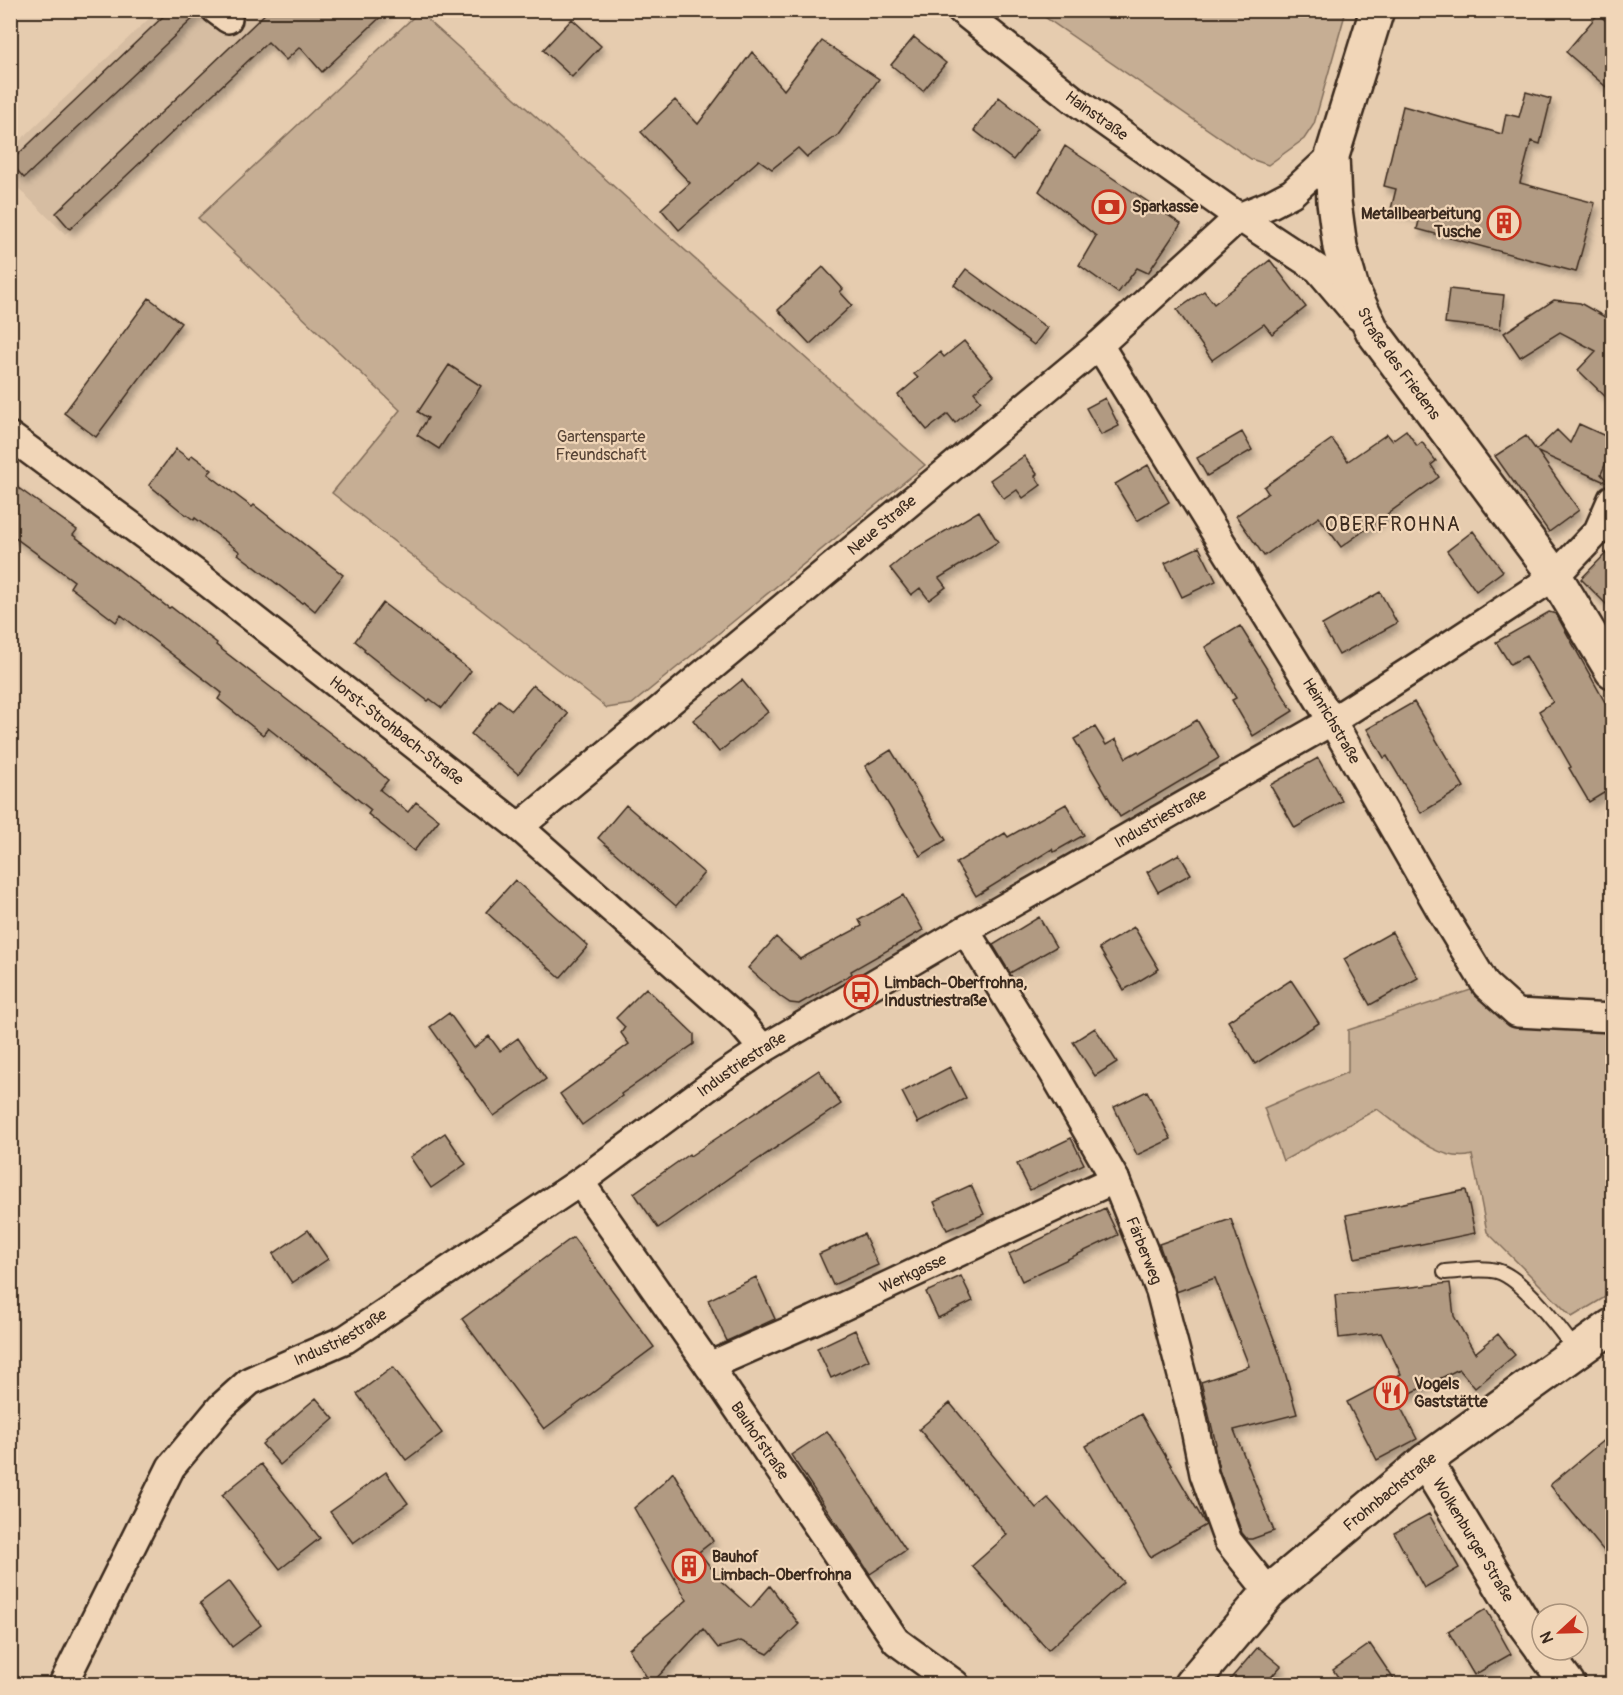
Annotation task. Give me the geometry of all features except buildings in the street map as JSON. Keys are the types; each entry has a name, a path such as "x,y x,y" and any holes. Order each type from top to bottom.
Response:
{"main road":[{"name":"Straße des Friedens","path":"1377,10 1332,156 1334,202 1340,247 1352,289 1372,332 1555,576 1612,671"},
{"name":"Frohnbachstraße","path":"1191,1684 1269,1592 1425,1461 1612,1326"},
{"name":"Wolkenburger Straße","path":"1425,1461 1530,1632"},
{"name":"Wolkenburger Straße","path":"1553,1662 1569,1684"}],"street":[{"name":"Hainstraße","path":"961,10 1074,100 1239,217 1318,269 1372,332"},
{"path":"1239,217 1292,193 1332,156"},
{"name":"Neue Straße","path":"519,827 1099,345 1239,217"},
{"name":"Heinrichstraße","path":"1099,345 1332,721 1486,985 1517,1012 1612,1018"},
{"name":"Horst-Strohbach-Straße","path":"10,436 194,572 519,827 740,1022 763,1049"},
{"name":"Industriestraße","path":"63,1684 171,1467 221,1407 250,1381 346,1339 580,1182 763,1049 965,930 1332,721 1555,576 1598,531 1612,499"},
{"name":"Färberweg","path":"965,930 1053,1072 1115,1179 1160,1291 1192,1414 1204,1474 1228,1542 1269,1592"},
{"name":"Werkgasse","path":"709,1366 824,1316 1115,1179"},
{"name":"Bauhofstraße","path":"580,1182 709,1366 896,1641 956,1684"}],"lane":[{"path":"1445,1272 1478,1270 1500,1272 1520,1286 1547,1312 1576,1351"}],"shaded area":[{"path":"157,11 303,11 65,234 11,181 11,149"}],"green space":[{"path":"1036,11 1346,11 1314,124 1304,139 1268,165 1251,159"},
{"name":"Gartensparte Freundschaft","path":"419,12 925,465 632,704 607,708 332,493 400,410 198,218"},
{"path":"1486,985 1517,1013 1612,1018 1612,1293 1572,1317 1487,1232 1472,1155 1460,1157 1435,1149 1409,1134 1377,1109 1283,1161 1264,1108 1348,1072 1348,1030"}],"place":[{"name":"Sparkasse","path":"1109,207"},
{"name":"Metallbearbeitung Tusche","path":"1504,223"},
{"name":"Limbach-Oberfrohna, Industriestraße","path":"861,992"},
{"name":"Vogels Gaststätte","path":"1391,1393"},
{"name":"Bauhof Limbach-Oberfrohna","path":"689,1566"}],"district":[{"name":"OBERFROHNA","path":"1393,524"}]}
